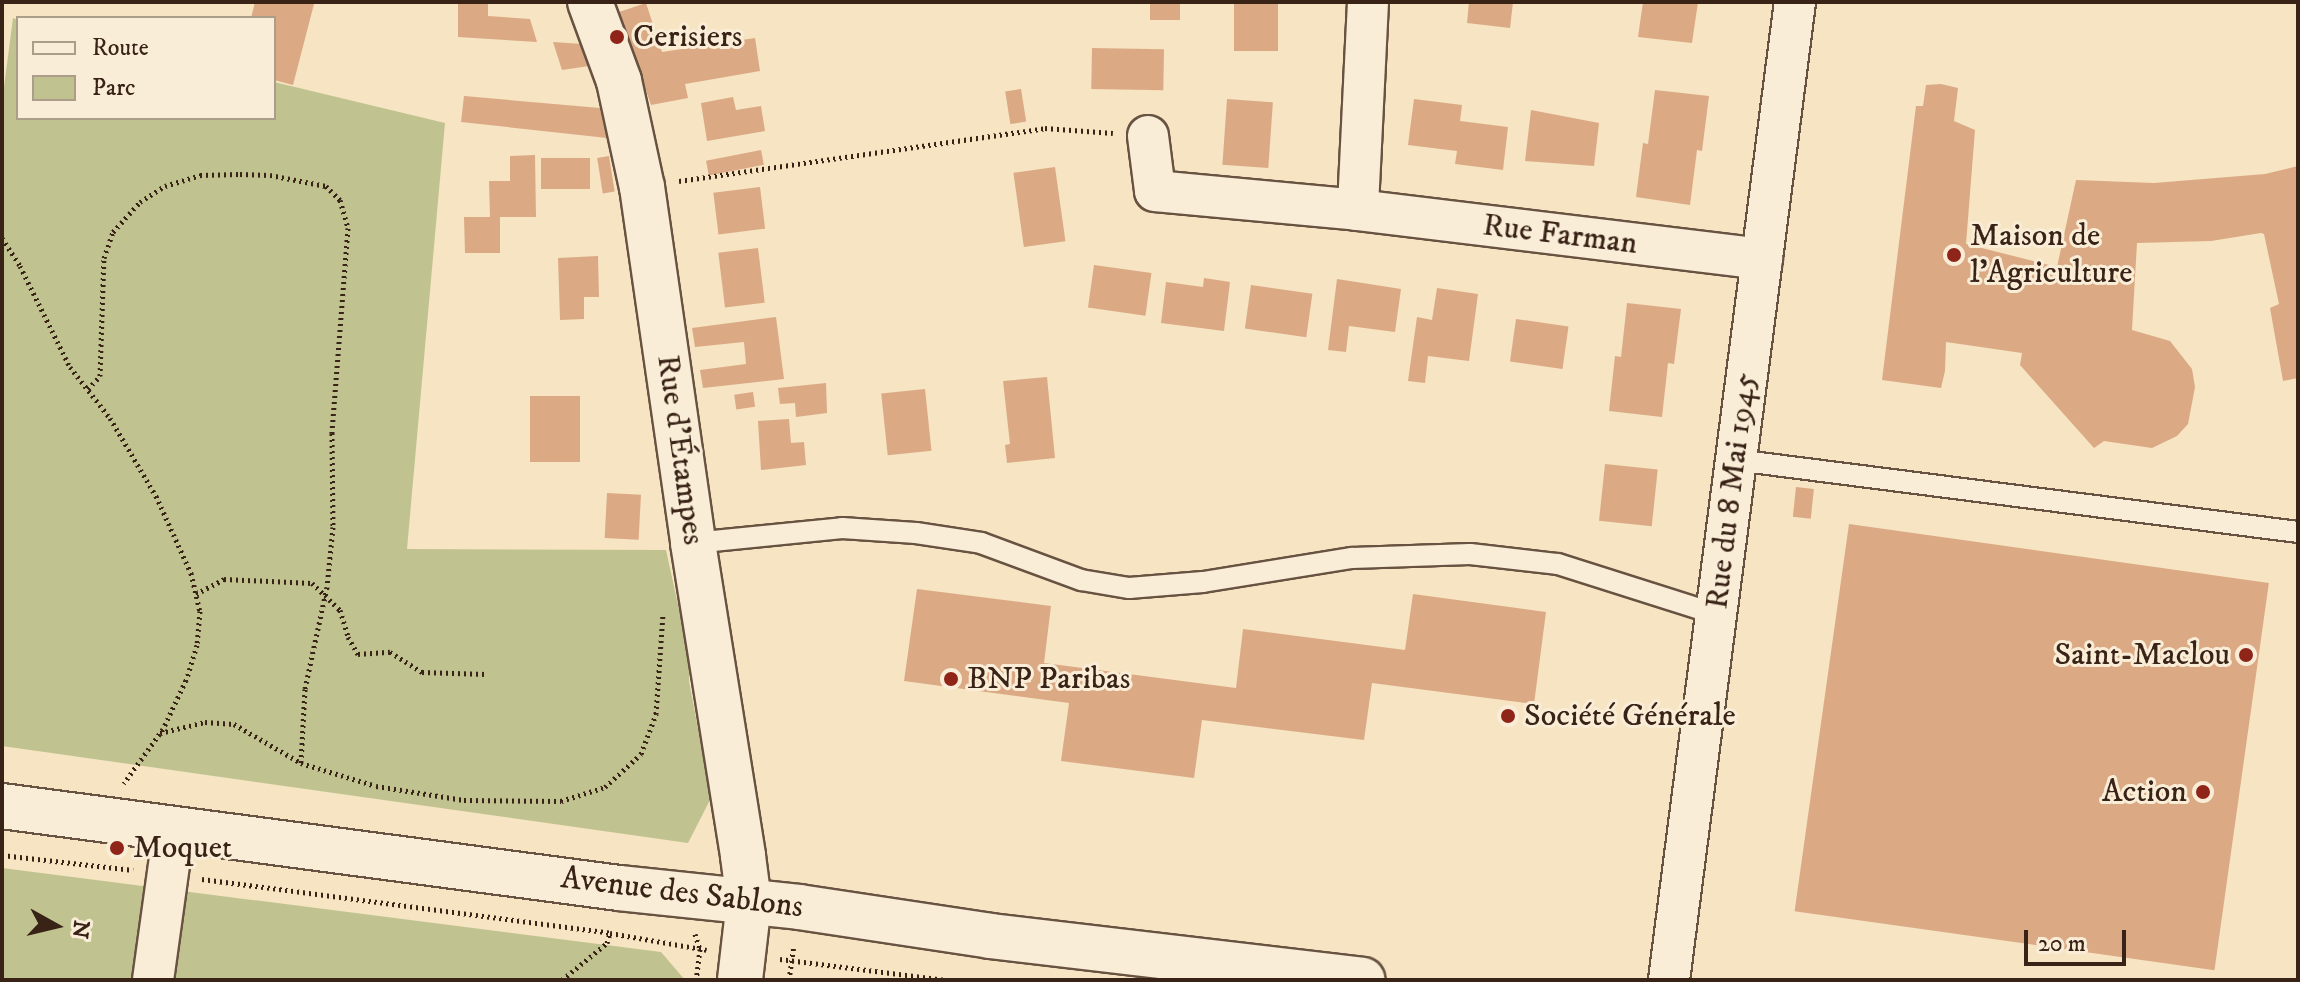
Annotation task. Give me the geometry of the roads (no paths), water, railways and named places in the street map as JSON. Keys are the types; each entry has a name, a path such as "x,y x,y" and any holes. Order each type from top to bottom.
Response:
{"street":[{"name":"Rue d'Étampes","path":"590,2 619,81 642,187 749,902 741,967"},
{"path":"1358,210 1368,2"},
{"name":"Rue du 8 Mai 1945","path":"1669,980 1795,2"},
{"name":"Rue Farman","path":"1148,136 1155,191 1358,210 1762,259"},
{"name":"Avenue des Sablons","path":"2,806 799,907 990,936 1362,980"},
{"path":"153,980 174,829"}],"lane":[{"path":"1736,460 2298,532"},
{"path":"695,556 842,528 916,533 981,543 1081,580 1129,588 1203,582 1352,558 1470,554 1558,564 1716,614"}],"place":[{"name":"Cerisiers","path":"617,37"},
{"name":"Maison de l'Agriculture","path":"1954,255"},
{"name":"Saint-Maclou","path":"2246,655"},
{"name":"BNP Paribas","path":"951,679"},
{"name":"Société Générale","path":"1508,716"},
{"name":"Action","path":"2203,792"},
{"name":"Moquet","path":"117,848"}]}
